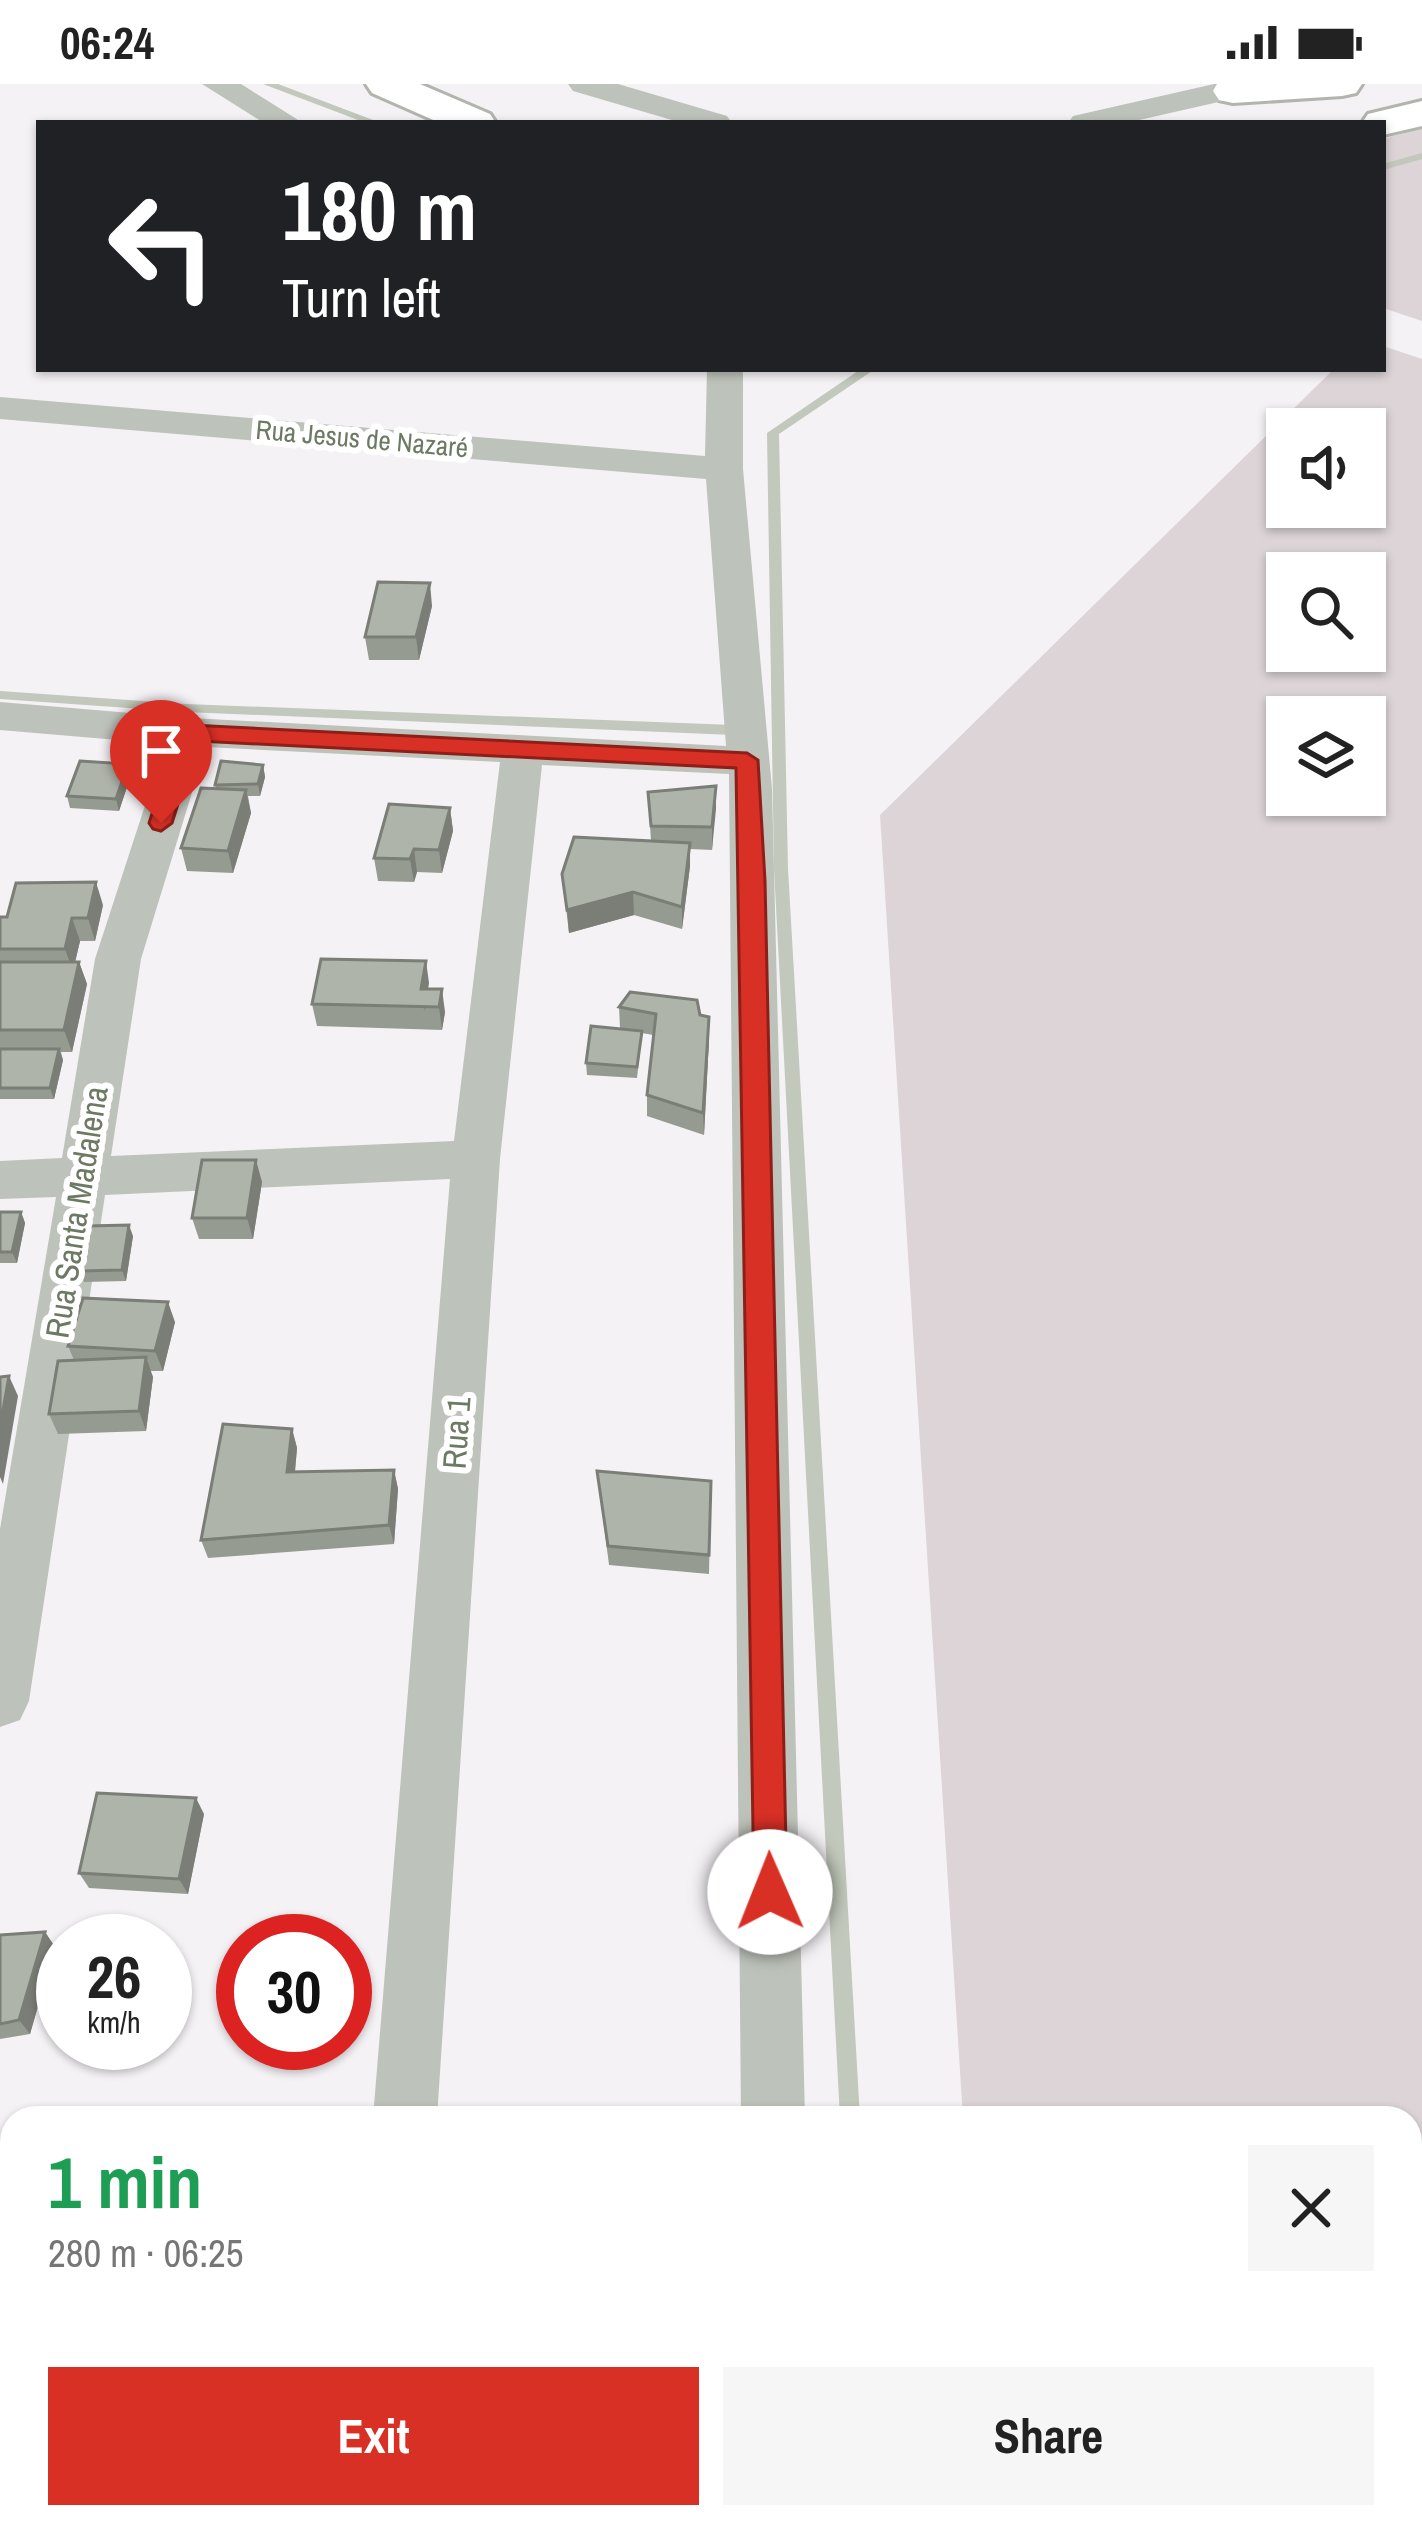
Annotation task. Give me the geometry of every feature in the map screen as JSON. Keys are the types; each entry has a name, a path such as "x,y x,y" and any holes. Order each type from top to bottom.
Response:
{"highway":[{"path":"386,84 468,120"},
{"path":"1245,87 1342,84"},
{"path":"1386,122 1422,112"}],"street":[{"path":"218,84 282,120"},
{"path":"584,84 706,120"},
{"path":"1097,120 1245,87"},
{"path":"725,372 724,469 747,760 765,1458 773,2106"},
{"name":"Rua Jesus de Nazaré","path":"0,407 724,469"},
{"path":"0,716 190,733 747,760"},
{"name":"Rua Santa Madalena","path":"0,1701 118,959 190,733"},
{"name":"Rua 1","path":"406,2106 476,1159 523,749"},
{"path":"0,1180 476,1159"}],"shaded area":[{"path":"1422,128 1422,321 1386,309 1386,138"},
{"path":"1386,347 1422,359 1422,2106 962,2106 880,815 1266,436 1266,528 1386,528 1386,408 1294,408 1331,372 1386,372"}],"building":[{"path":"378,582 430,583 416,637 365,637"},
{"path":"80,761 128,764 116,799 67,796"},
{"path":"221,761 263,765 258,784 215,785"},
{"path":"716,786 712,827 651,826 648,792"},
{"path":"201,788 246,790 228,851 181,848"},
{"path":"389,804 450,808 439,850 414,849 410,859 374,858"},
{"path":"574,837 690,843 682,907 633,892 567,910 562,874"},
{"path":"96,882 88,918 72,918 65,949 0,949 0,917 7,917 16,883"},
{"path":"321,959 426,961 421,989 442,989 439,1007 312,1004"},
{"path":"0,962 79,962 64,1030 0,1030"},
{"path":"630,992 697,1000 700,1015 709,1017 703,1113 647,1095 656,1014 619,1007"},
{"path":"591,1026 642,1031 637,1067 586,1063"},
{"path":"0,1049 59,1049 50,1088 0,1088"},
{"path":"202,1160 256,1160 247,1218 192,1218"},
{"path":"0,1212 21,1212 12,1252 0,1252"},
{"path":"129,1225 122,1270 80,1271 88,1226"},
{"path":"83,1298 168,1302 155,1351 68,1346"},
{"path":"146,1357 139,1411 49,1414 58,1361"},
{"path":"9,1376 0,1427 0,1377"},
{"path":"223,1424 292,1429 287,1472 394,1470 389,1525 201,1540"},
{"path":"597,1471 711,1481 709,1555 608,1546"},
{"path":"97,1793 196,1798 179,1879 79,1873"},
{"path":"36,1933 36,1962 19,2020 0,2024 0,1935"}],"waterway":[{"path":"268,84 368,120"},
{"path":"1386,166 1422,156"},
{"path":"849,2106 781,869 773,433 864,372"},
{"path":"0,695 186,708 733,730"}],"route":[{"path":"161,823 190,733 747,760 770,1892"}]}
